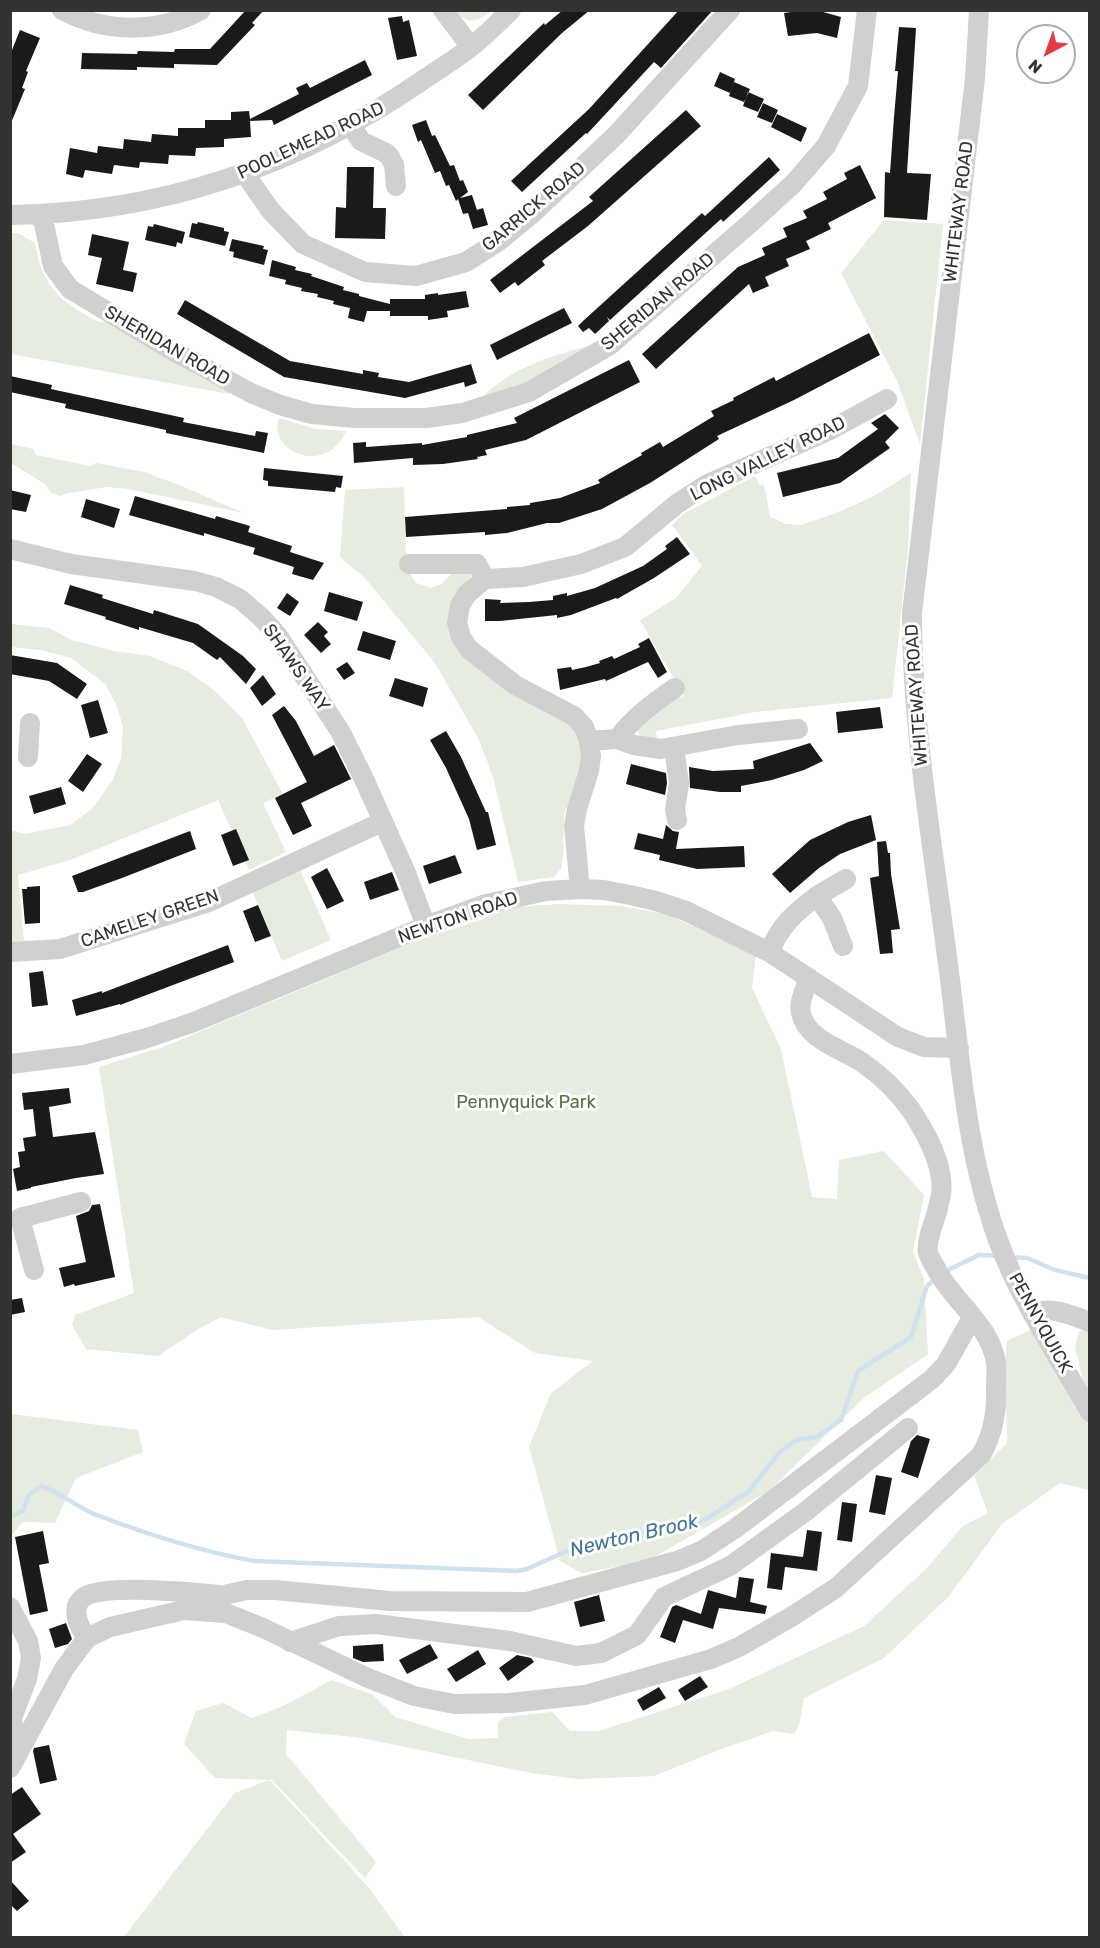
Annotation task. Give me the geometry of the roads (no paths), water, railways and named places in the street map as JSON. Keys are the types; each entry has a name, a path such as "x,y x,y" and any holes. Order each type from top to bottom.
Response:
{"street":[{"path":"62,10 87,22 113,27 150,28 178,21 201,10"},
{"path":"443,10 471,47"},
{"name":"POOLEMEAD ROAD","path":"10,215 42,215 116,207 184,193 245,174 383,108 471,47 511,10"},
{"name":"GARRICK ROAD","path":"245,174 272,211 303,244 365,272 416,276 466,262 499,241 533,213 616,135 730,10"},
{"name":"SHERIDAN ROAD","path":"42,215 53,266 70,289 168,348 251,393 280,405 312,414 354,418 426,418 462,413 529,392 610,345 793,184 826,146 858,86 867,10"},
{"name":"WHITEWAY ROAD","path":"979,10 975,79 912,613 912,667 918,735 971,1136 998,1241 1009,1266"},
{"path":"350,124 361,141 390,157 394,165 396,186"},
{"name":"LONG VALLEY ROAD","path":"485,579 523,577 581,564 625,547 678,503 706,485 835,436 887,399"},
{"name":"SHAWS WAY","path":"10,549 71,564 195,580 240,599 261,617 278,636 339,731 364,779 406,873 426,926"},
{"path":"409,564 477,564 485,579 467,594 460,606 457,623 461,637 469,649 515,685 574,716 584,727 591,756 574,826 580,890"},
{"path":"617,739 646,707 675,688"},
{"path":"589,741 617,739 634,745 661,749 738,735 798,729"},
{"path":"674,747 679,783 675,810 677,820"},
{"name":"CAMELEY GREEN","path":"10,952 60,949 209,902 382,822"},
{"path":"768,952 793,913 846,879"},
{"name":"NEWTON ROAD","path":"10,1064 84,1055 184,1025 426,926 486,904 546,891 580,890 604,890 657,901 686,911 768,952 898,1036 924,1047 959,1048"},
{"path":"818,896 832,918 843,946"},
{"path":"184,1610 226,1613 368,1678 414,1696 454,1704 510,1703 585,1695 711,1659 739,1647 791,1617 836,1588 981,1455 993,1428 997,1403 996,1363 992,1347 984,1333 946,1288 928,1252 941,1194 941,1179 936,1159 911,1111 891,1085 861,1061 830,1045 804,1022 801,1002 809,978"},
{"path":"34,1270 15,1218 81,1202"},
{"name":"PENNYQUICK","path":"1009,1266 1089,1412"},
{"path":"1033,1313 1054,1310 1089,1322"},
{"path":"14,1763 64,1669 87,1638 110,1627 184,1610 224,1595 247,1590 275,1590 390,1601 526,1602 677,1561 701,1551 736,1528 932,1378 946,1364 972,1318"},
{"path":"290,1642 339,1626 376,1624 510,1641 576,1656 601,1653 637,1635 664,1597 730,1566 805,1512 908,1428"},
{"path":"87,1638 80,1628 76,1609 82,1598 94,1592 168,1590 224,1595"},
{"path":"10,1606 28,1641 31,1658 27,1679 12,1718 14,1763"}],"waterway":[{"name":"Newton Brook","path":"944,1272 979,1255 1000,1256"},
{"name":"Newton Brook","path":"1011,1257 1027,1258 1055,1270 1090,1278"},
{"name":"Newton Brook","path":"10,1517 23,1511 28,1496 41,1486 94,1514 133,1528 193,1547 254,1561 517,1571 527,1569 569,1550 660,1528 698,1524 748,1492 780,1452 796,1440 817,1437 841,1420 858,1371 911,1337 927,1286 937,1277"}],"park label":[{"name":"Pennyquick Park","path":"526,1103"}]}
